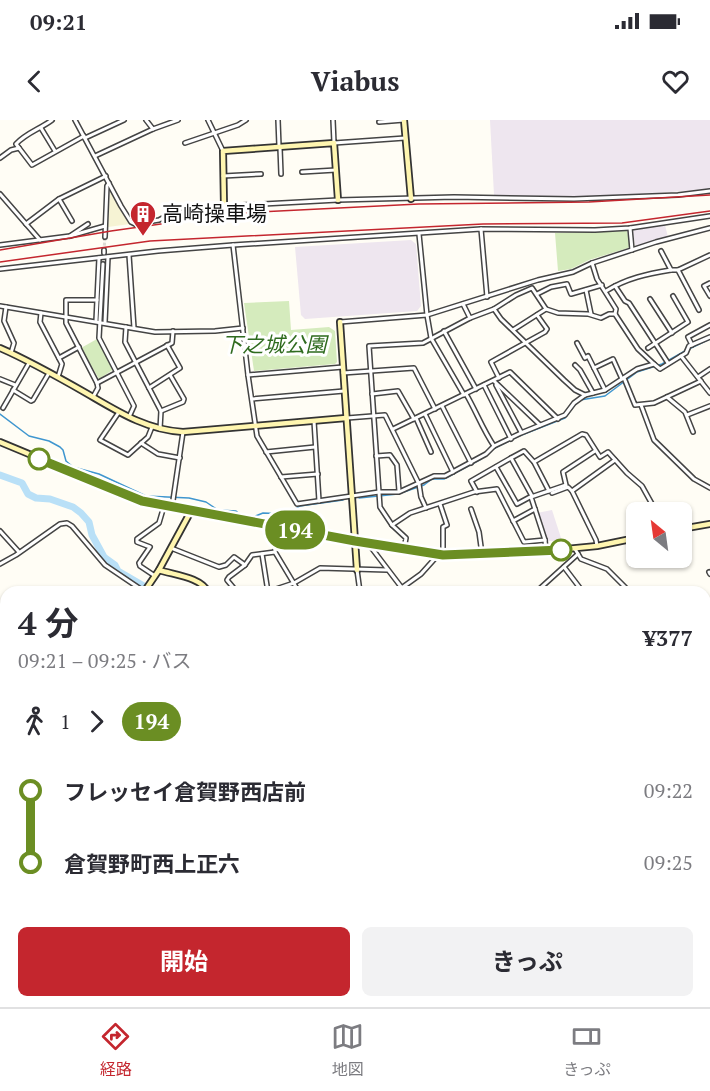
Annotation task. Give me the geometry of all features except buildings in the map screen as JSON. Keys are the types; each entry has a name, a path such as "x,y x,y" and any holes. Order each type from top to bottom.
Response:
{"street":[{"path":"52,120 28,133 16,144 32,165 85,137 124,120"},
{"path":"75,120 133,223 159,220 170,214 224,206 401,197 411,199 454,197 574,199 678,195 710,191"},
{"path":"146,120 153,129"},
{"path":"95,156 178,120"},
{"path":"208,120 223,151 224,206"},
{"path":"184,143 246,120"},
{"path":"278,120 281,174"},
{"path":"333,120 338,200"},
{"path":"380,122 404,120 411,199"},
{"path":"41,128 55,152"},
{"path":"223,151 406,138"},
{"path":"0,158 19,147"},
{"path":"302,172 336,170"},
{"path":"223,176 261,174"},
{"path":"26,224 59,199 106,176"},
{"path":"105,237 109,182"},
{"path":"0,194 40,240"},
{"path":"59,199 72,221"},
{"path":"0,269 233,245 481,229 570,231 630,228 710,216"},
{"path":"70,236 88,224"},
{"path":"0,245 70,236 105,226"},
{"path":"630,228 632,251"},
{"path":"359,586 340,322 427,315 538,280 573,272 592,263 664,239 710,228"},
{"path":"481,229 487,297"},
{"path":"419,234 431,338 475,410 484,433 494,446"},
{"path":"233,245 257,436 297,504 380,492 399,492 434,476 445,476 486,454 494,446 565,415 574,403 585,395 605,390 637,369 655,365"},
{"path":"661,251 671,270"},
{"path":"129,255 134,328"},
{"path":"606,291 640,275 678,270 710,255"},
{"path":"108,257 103,322 99,338 134,406 129,417"},
{"path":"96,321 99,258"},
{"path":"592,263 616,309 615,314 638,349 660,369 686,353 689,346 710,337"},
{"path":"103,264 103,322"},
{"path":"678,270 699,310"},
{"path":"710,283 704,286 710,296"},
{"path":"537,294 551,287 567,284 569,293 602,285"},
{"path":"615,286 668,364"},
{"path":"404,549 406,538 392,525 380,507 369,346 423,343 532,288 546,309 558,313 576,312 601,318 615,314"},
{"path":"586,290 592,316"},
{"path":"648,348 688,322 673,296"},
{"path":"650,299 672,333"},
{"path":"93,397 98,388 97,383 66,323 66,300 97,300"},
{"path":"463,304 470,318"},
{"path":"0,306 155,332 243,328"},
{"path":"6,307 4,321 14,343 11,353"},
{"path":"494,309 501,319 575,390 585,395"},
{"path":"513,330 546,309"},
{"path":"41,313 40,322 62,364 58,377"},
{"path":"499,378 491,362 527,343 547,329 537,315"},
{"path":"692,345 688,337 710,325"},
{"path":"126,327 125,342 161,411 160,429"},
{"path":"444,331 476,390"},
{"path":"97,383 171,343 173,332"},
{"path":"577,343 585,358 588,356 605,390"},
{"path":"149,388 180,368 167,345"},
{"path":"59,358 79,347"},
{"path":"0,348 30,361 119,412 160,429 183,432 386,415 419,484 426,508"},
{"path":"681,356 710,393"},
{"path":"594,368 613,359 635,405 654,403 701,381"},
{"path":"3,408 30,361"},
{"path":"575,365 580,369 593,394"},
{"path":"248,375 342,367"},
{"path":"343,373 414,368 435,409"},
{"path":"698,377 710,369"},
{"path":"13,390 31,401 50,372"},
{"path":"393,429 510,372 558,418"},
{"path":"161,411 183,402 184,399 170,375"},
{"path":"0,379 16,385"},
{"path":"494,381 540,426"},
{"path":"494,381 521,433"},
{"path":"484,386 511,439"},
{"path":"252,399 344,391"},
{"path":"372,394 399,391 431,452"},
{"path":"667,398 676,403 686,415 693,432"},
{"path":"641,405 654,440 694,479 710,488"},
{"path":"442,406 471,463"},
{"path":"686,415 710,406"},
{"path":"119,412 100,440 128,455 148,437 152,427"},
{"path":"425,414 453,472"},
{"path":"314,421 319,501"},
{"path":"172,507 183,432"},
{"path":"534,462 582,434 586,435 600,457 608,452 642,486 651,502"},
{"path":"0,442 142,501 441,555 576,552 626,540"},
{"path":"141,443 158,454 180,458"},
{"path":"266,452 315,447"},
{"path":"477,492 471,481 524,451 534,462 551,492"},
{"path":"551,492 566,485 563,472 595,451"},
{"path":"376,456 390,456 397,465 399,492"},
{"path":"511,458 532,497 546,551"},
{"path":"572,491 615,460"},
{"path":"496,467 517,504 532,497 568,487 572,491 597,546"},
{"path":"282,477 318,474"},
{"path":"392,525 410,513 477,492 497,489 524,542 545,540"},
{"path":"403,586 421,574 441,555 443,527 447,525 440,504"},
{"path":"155,576 140,566 139,563 150,547 137,542 137,539 159,523 164,506"},
{"path":"471,509 483,554"},
{"path":"513,521 535,509"},
{"path":"149,586 191,511"},
{"path":"0,564 60,524 69,524 105,565 139,586"},
{"path":"692,527 710,524"},
{"path":"275,526 275,552 294,584"},
{"path":"0,531 19,553"},
{"path":"367,542 399,586"},
{"path":"171,548 219,567 226,565 234,557 245,566"},
{"path":"232,586 227,580 245,566 252,555 275,552"},
{"path":"543,586 564,567 576,552"},
{"path":"576,552 581,559 607,569 624,586"},
{"path":"262,554 267,586"},
{"path":"564,567 578,586"},
{"path":"288,586 320,568 387,570"},
{"path":"159,570 195,580 203,586"}],"shaded area":[{"path":"490,120 710,120 710,189 559,198 494,195"},
{"path":"110,192 112,192 130,224 108,227"},
{"path":"665,225 668,237 637,247 635,245 633,231 635,229"},
{"path":"411,240 416,244 421,306 417,311 305,319 301,315 295,247"},
{"path":"552,510 562,541 546,541 537,513"}],"green space":[{"path":"627,231 630,246 628,248 589,260 571,269 558,271 555,233"},
{"name":"下之城公園","path":"289,301 291,330 329,327 335,331 337,362 254,371 244,303"},
{"path":"97,339 114,369 99,379 81,348"}],"waterway":[{"path":"689,349 710,339"},
{"path":"580,400 605,396 637,372 662,364 685,351"},
{"path":"359,498 398,494 424,485 432,479 444,479 481,459 493,449 565,418 576,403"},
{"path":"0,414 29,436 49,441 60,447 66,461 73,467 99,474 146,496 189,498 206,502 218,510 236,511 242,516 253,517 263,513 288,514 300,506 343,500"},
{"path":"0,475 22,483 28,494 36,498 50,499 73,507 81,513 89,522 92,535 104,557 115,565 118,571 144,586"}],"tunnel":[{"path":"104,250 105,237"}],"railway":[{"path":"0,250 239,213 419,204 589,202 710,195"},
{"path":"0,262 150,241 483,224 622,223 710,211"}],"bus line":[{"name":"194","path":"39,459 142,501 355,541 443,555 561,550"}],"place":[{"name":"高崎操車場","path":"143,237"}]}
